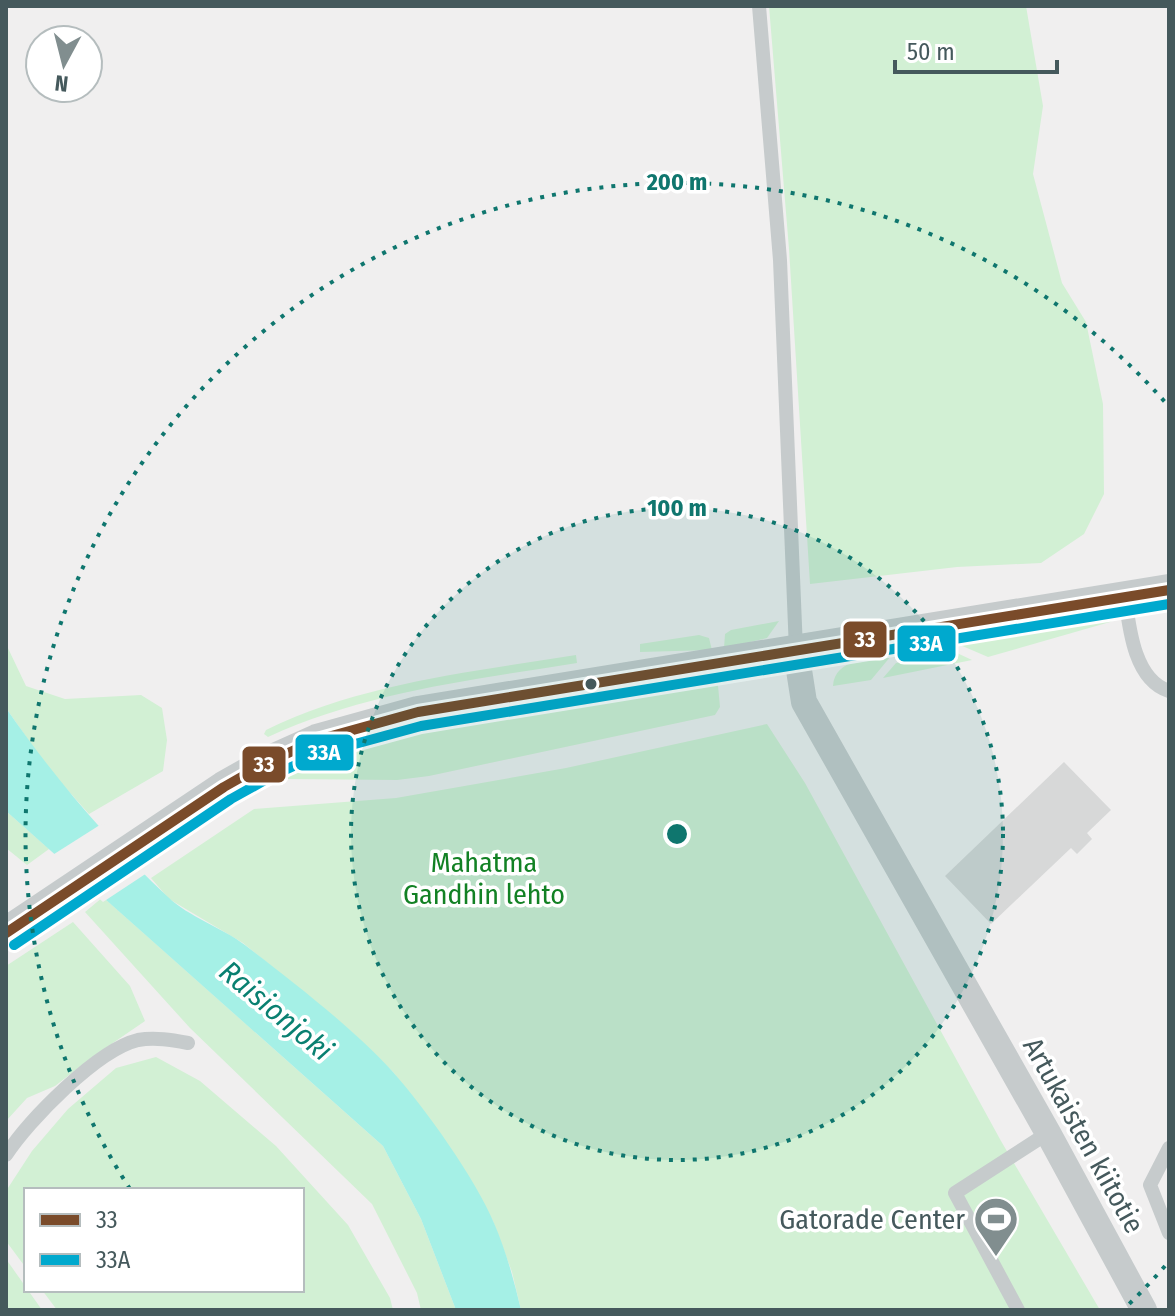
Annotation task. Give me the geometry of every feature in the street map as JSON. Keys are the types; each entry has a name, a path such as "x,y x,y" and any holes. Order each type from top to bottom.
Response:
{"street":[{"path":"6,933 268,762 317,740 357,728 418,712 1169,590"},
{"name":"Artukaisten kiitotie","path":"796,651 804,702 1048,1133 1144,1310"}],"lane":[{"path":"759,6 780,260 796,651"},
{"path":"1125,596 1140,663 1150,679 1169,691"},
{"path":"6,1155 46,1106 79,1076 122,1047 150,1039 188,1043"},
{"path":"1018,1310 955,1193 1048,1133"},
{"path":"1169,1148 1150,1185 1169,1233"}],"green space":[{"path":"769,6 1026,6 1043,106 1033,174 1062,283 1086,322 1103,404 1104,494 1084,534 1041,563 957,567 810,584 789,249"},
{"path":"1120,613 1110,622 988,657 960,645 980,635"},
{"path":"779,621 767,638 724,648 725,634 731,630"},
{"path":"699,635 709,638 712,650 640,652 640,644"},
{"path":"6,644 26,686 65,699 141,695 162,708 167,740 163,771 89,814 48,768 6,708"},
{"path":"957,653 972,660 883,678 896,663"},
{"path":"576,655 577,663 381,698 268,737 264,734 266,730 303,714 379,690"},
{"path":"891,656 871,680 833,686 835,677 847,665 864,659"},
{"path":"717,675 720,707 715,715 429,776 397,780 286,779 264,784 261,780 286,767 405,727"},
{"name":"Mahatma Gandhin lehto","path":"767,724 805,783 1001,1141 1100,1310 521,1310 512,1272 493,1221 466,1175 393,1072 353,1033 243,943 169,899 151,878 254,809 396,798 566,768"},
{"path":"6,811 49,849 27,865 6,848"},
{"path":"103,897 383,1146 421,1219 456,1310 421,1310 417,1293 372,1204 190,1028 85,912"},
{"path":"73,922 130,986 145,1021 55,1086 27,1098 6,1121 6,966"},
{"path":"156,1057 200,1081 276,1146 348,1225 390,1298 393,1310 57,1310 44,1292 304,1292 304,1188 24,1188 24,1265 6,1241 6,1191 32,1151 68,1109 116,1068"},
{"path":"6,1259 24,1284 24,1292 29,1292 42,1310 6,1310"}],"water":[{"name":"Raisionjoki","path":"6,708 82,807 168,897 236,939 282,974 341,1022 393,1072 448,1144 486,1205 506,1255 521,1310 456,1310 421,1219 383,1146 6,811"}],"pier":[{"path":"103,823 150,871 103,902 51,856"}],"building":[{"path":"1064,762 1111,810 1087,833 1092,839 1077,854 1071,848 991,924 945,876"}],"transit line":[{"name":"33","path":"6,933 224,787 268,762 317,740 418,712 1169,590"},
{"name":"33A","path":"14,945 231,799 322,753 421,726 1169,604"}],"place":[{"name":"Gatorade Center","path":"996,1258"}]}
